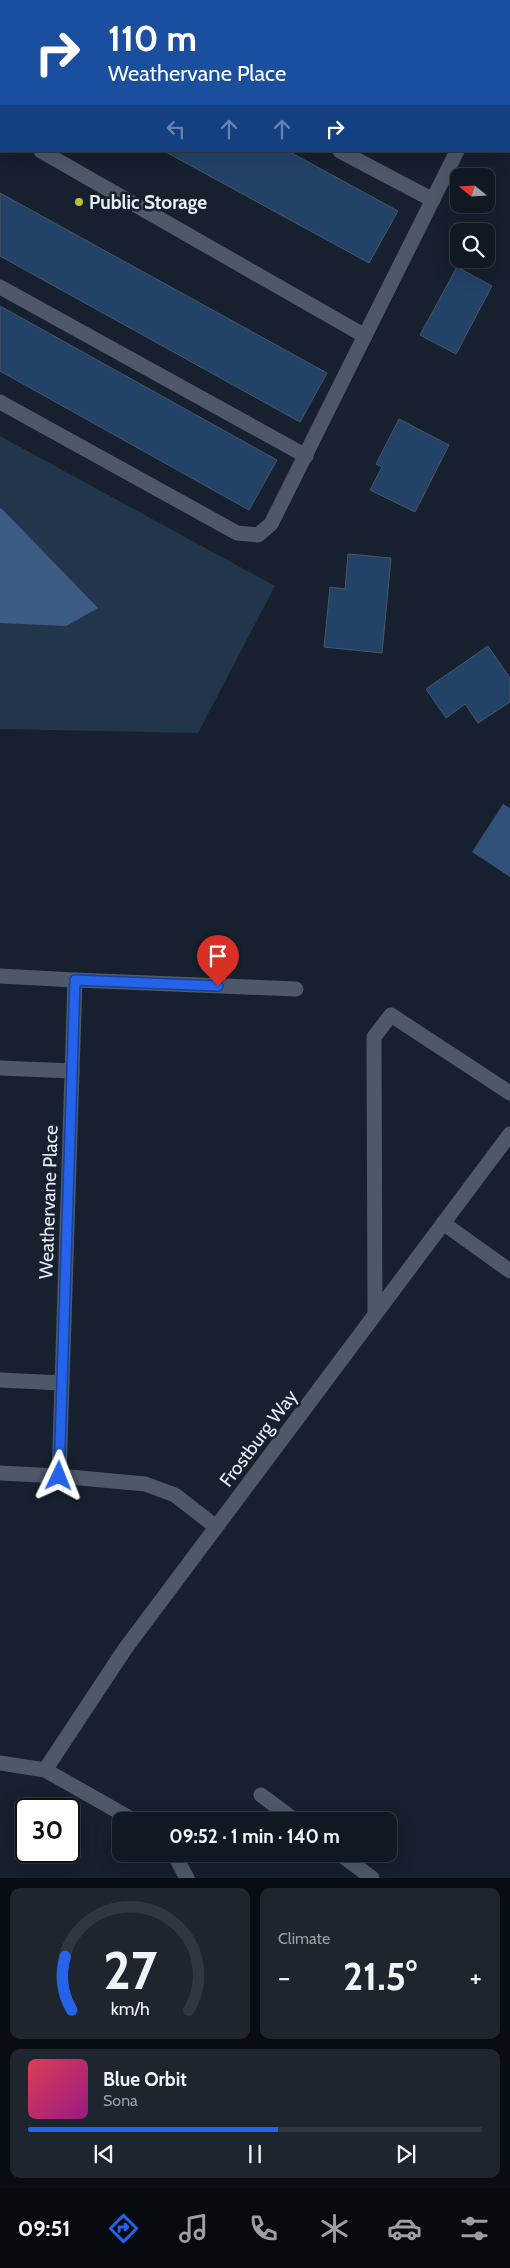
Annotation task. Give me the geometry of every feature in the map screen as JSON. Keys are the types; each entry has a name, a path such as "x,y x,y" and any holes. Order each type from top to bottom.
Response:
{"street":[{"path":"43,152 365,336"},
{"path":"342,152 433,200"},
{"path":"0,402 238,532 258,535 271,524 457,152"},
{"path":"0,287 306,456"},
{"path":"0,976 296,989"},
{"name":"Weathervane Place","path":"59,1476 75,980"},
{"path":"375,1313 374,1037 391,1015 510,1093"},
{"path":"0,1068 72,1071"},
{"name":"Frostburg Way","path":"45,1770 125,1649 510,1134"},
{"path":"443,1223 510,1271"},
{"path":"0,1380 62,1383"},
{"path":"0,1473 145,1484 175,1495 216,1527"},
{"path":"0,1763 45,1770 118,1812"},
{"path":"261,1795 284,1812"},
{"path":"178,1862 187,1878"},
{"path":"351,1862 372,1878"}],"shaded area":[{"path":"0,436 275,586 198,733 0,729"},
{"path":"0,508 98,608 66,626 0,623"},
{"path":"503,804 510,808 510,877 472,852"}],"building":[{"path":"166,152 290,152 398,211 369,263"},
{"path":"0,193 327,373 300,422 0,256"},
{"path":"456,268 492,286 456,354 420,335"},
{"path":"0,306 277,460 249,510 0,371"},
{"path":"399,419 449,445 415,512 370,490 382,467 376,464"},
{"path":"348,554 391,558 382,653 324,647 330,587 345,589"},
{"path":"488,646 510,678 510,702 478,723 465,704 446,718 426,689"}],"place":[{"name":"Public Storage","path":"79,202"}],"route":[{"path":"59,1476 75,980 218,986"}]}
